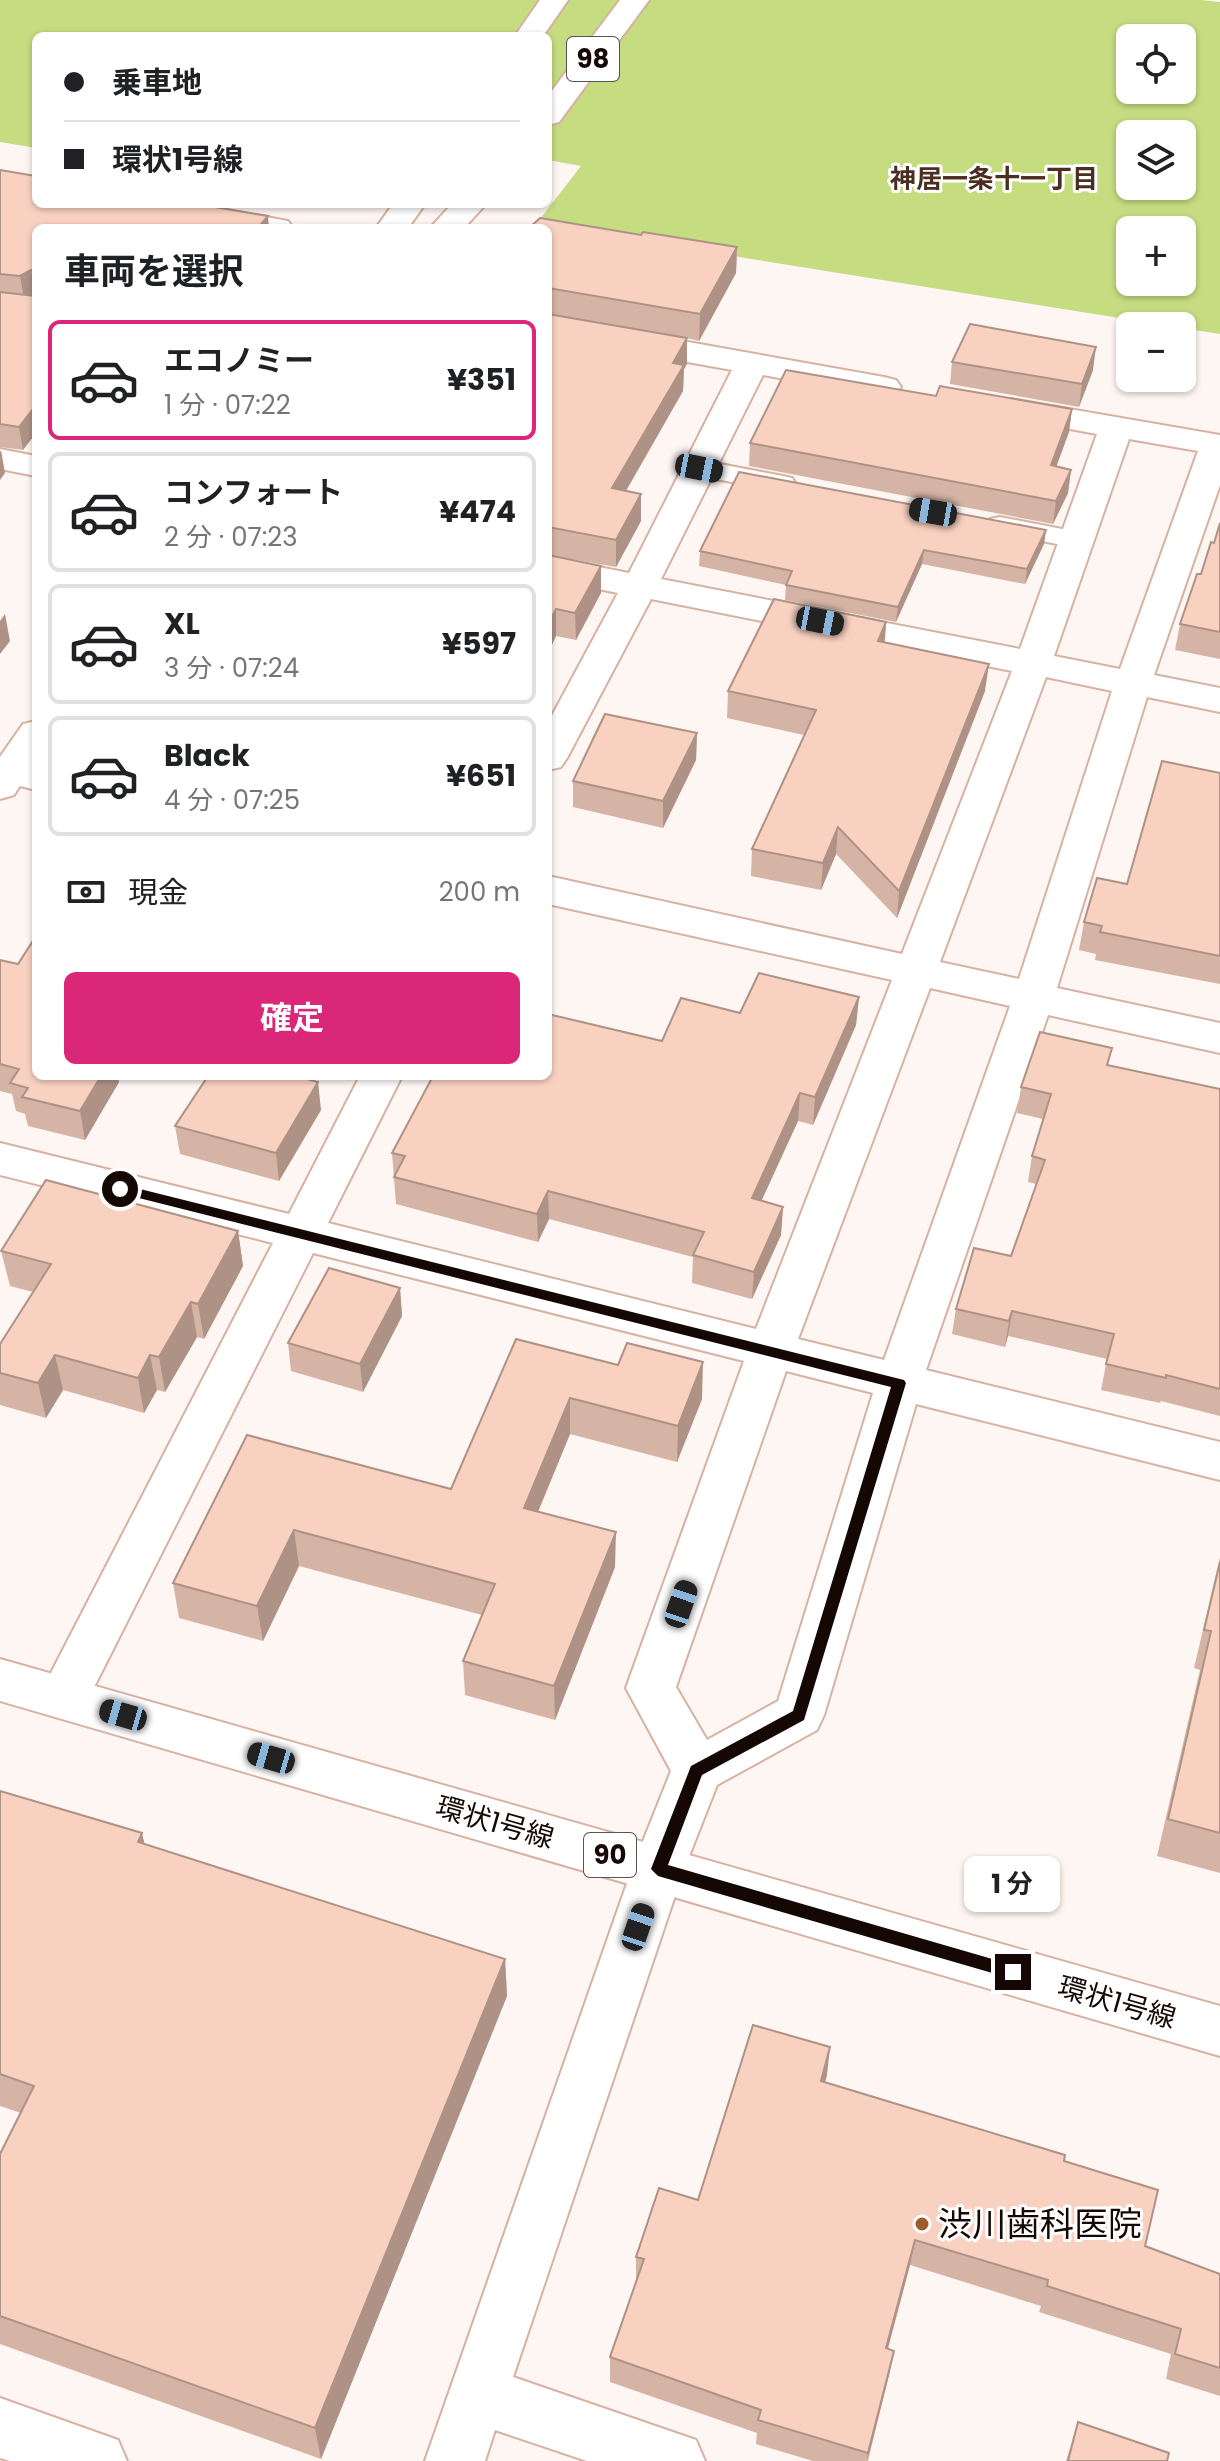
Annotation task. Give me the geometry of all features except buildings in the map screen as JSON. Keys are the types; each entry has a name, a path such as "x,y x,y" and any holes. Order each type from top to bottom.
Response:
{"street":[{"name":"98","path":"532,32 554,0"},
{"name":"98","path":"552,111 635,0"},
{"path":"163,208 254,224"},
{"path":"450,224 466,208"},
{"path":"552,328 919,393"},
{"path":"552,751 640,586 752,364"},
{"path":"455,2461 658,1869 697,1770 799,1715 899,1383 1033,998 1133,683 1218,445 979,404"},
{"path":"697,1770 651,1688 770,1351 918,973 1078,540 1116,427"},
{"path":"0,459 32,465"},
{"path":"552,569 1220,700"},
{"path":"10,778 32,740"},
{"path":"552,891 1220,1038"},
{"path":"63,1698 379,1080"},
{"path":"0,1159 1220,1461"},
{"name":"環状1号線","path":"0,1680 1220,2031"},
{"path":"478,2395 675,2461"},
{"path":"0,2428 97,2461"}],"lane":[{"path":"699,468 805,488"},
{"path":"972,520 1078,540"}],"green space":[{"path":"0,0 1220,2 1220,334 1196,330 1196,312 1116,312 1116,317 701,251 552,231 552,224 536,224 548,208 552,208 552,203 581,166 552,161 552,32 32,32 32,147 0,142"}],"place":[{"name":"渋川歯科医院","path":"922,2224"}],"district":[{"name":"神居一条十一丁目","path":"994,179"}],"route":[{"path":"120,1189 899,1383 799,1715 697,1770 658,1869 1013,1972"}]}
